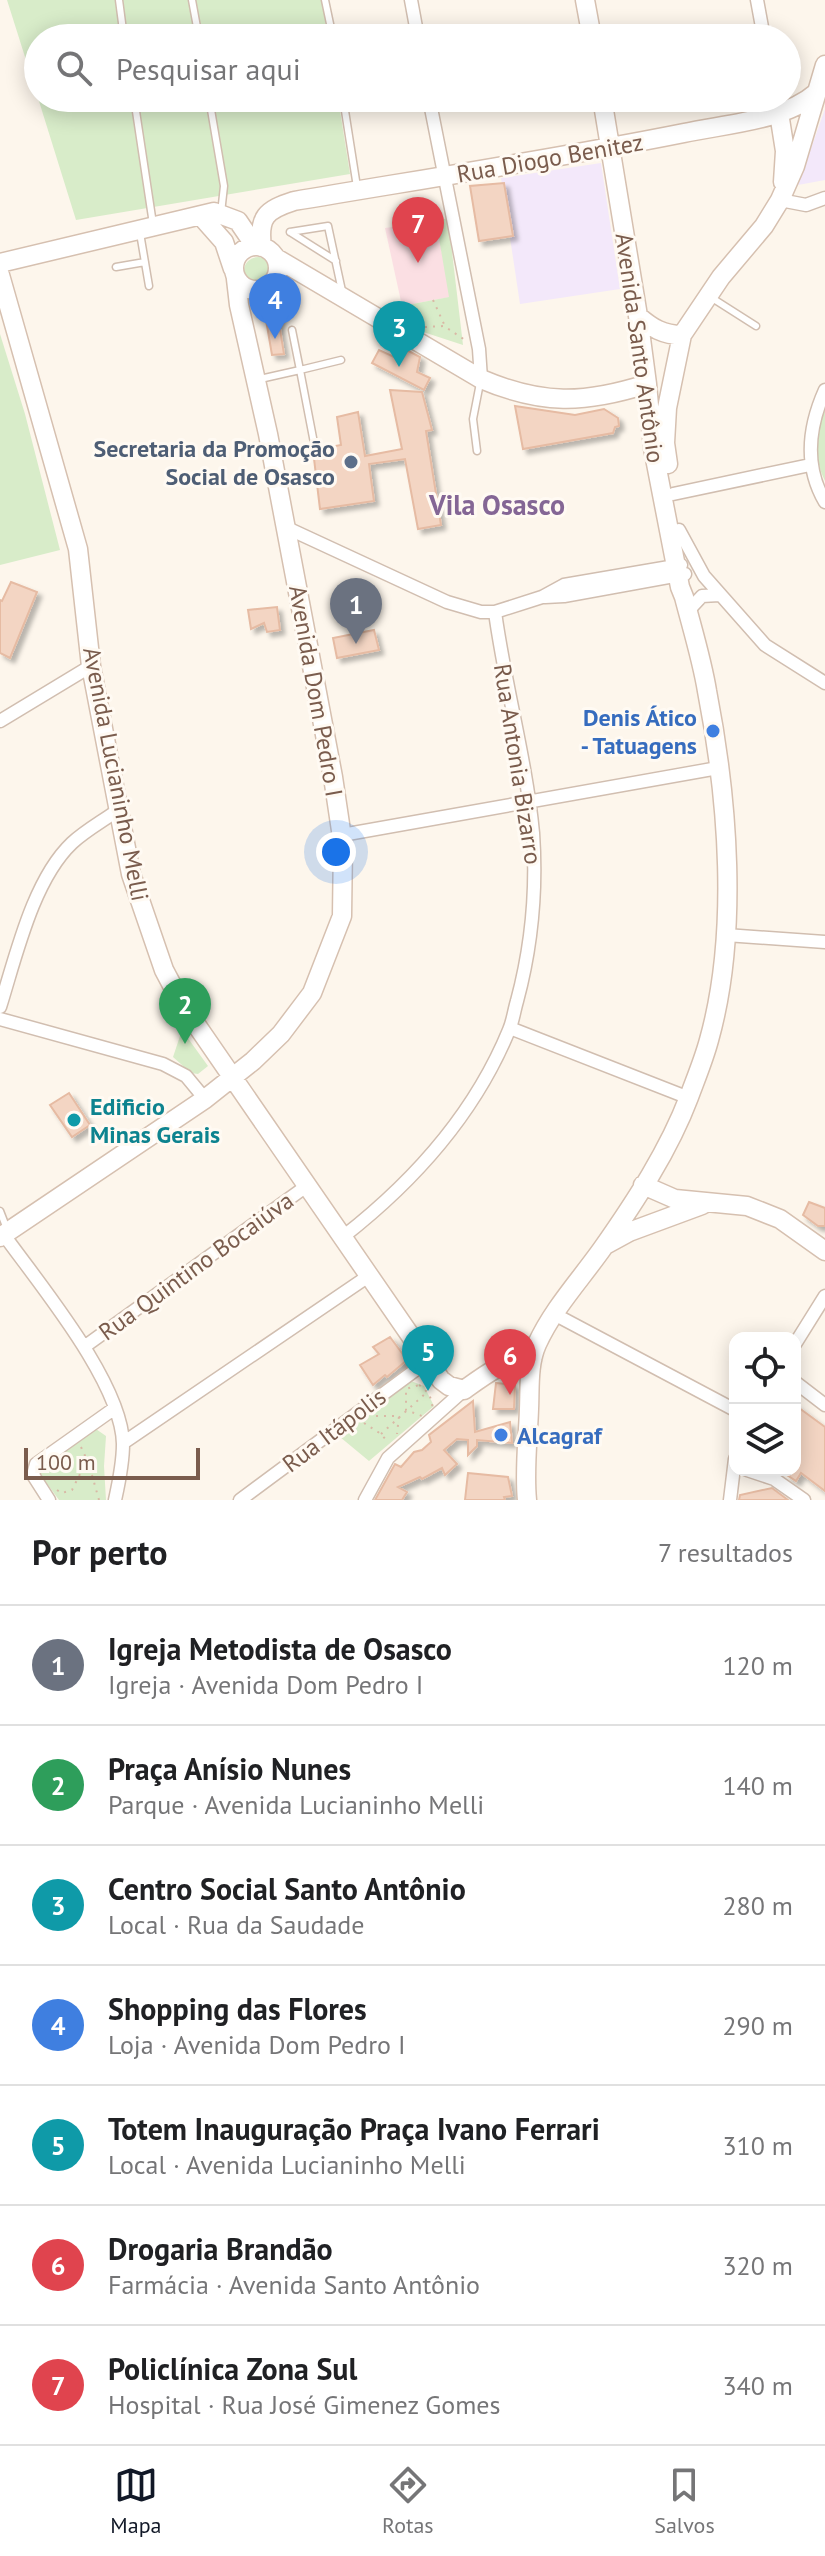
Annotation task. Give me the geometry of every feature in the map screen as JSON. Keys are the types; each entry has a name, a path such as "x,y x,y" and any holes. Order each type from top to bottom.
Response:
{"street":[{"path":"411,0 415,24"},
{"path":"585,0 589,24"},
{"path":"757,0 761,24"},
{"path":"235,274 238,255 243,250 264,250 481,379 511,392 535,398 582,398 647,384 708,295 764,226 780,200 795,166 825,65"},
{"name":"Rua Diogo Benitez","path":"801,104 816,93"},
{"path":"432,112 479,349 481,379"},
{"name":"Avenida Santo Antônio","path":"527,1500 533,1356 554,1314 604,1247 673,1133 689,1098 709,1039 726,935 726,843 707,689 653,448 638,316 605,112"},
{"name":"Rua Diogo Benitez","path":"264,250 260,228 263,221 278,206 294,201 611,148 760,117 768,112"},
{"path":"778,112 785,151 780,200"},
{"path":"760,117 774,129 785,151"},
{"path":"780,200 806,205 825,198"},
{"path":"0,263 214,212 221,213 238,221 264,250 278,272 244,326"},
{"path":"201,216 224,242 235,274 245,288 252,290 312,281"},
{"name":"Avenida Dom Pedro I","path":"4,1235 205,1099 281,1034 312,993 342,916 342,835 235,274"},
{"name":"Avenida Lucianinho Melli","path":"0,275 78,549 91,666 131,874 164,970 182,1004 441,1380 464,1390"},
{"path":"638,316 659,332 682,335"},
{"name":"Avenida Santo Antônio","path":"680,570 679,530 665,443 669,393 682,335"},
{"path":"825,390 814,418 810,465 816,487 825,502"},
{"path":"673,494 810,465"},
{"path":"285,527 470,610 495,612 542,597 564,585 680,570"},
{"path":"679,530 704,576 765,645 825,683"},
{"path":"686,604 702,596 719,595"},
{"name":"Rua Antonia Bizarro","path":"344,1236 394,1195 435,1150 482,1083 510,1028 526,968 536,881 528,803 495,612"},
{"path":"0,721 91,666"},
{"path":"342,835 718,768"},
{"path":"0,1007 39,892 52,866 74,840 118,810"},
{"path":"726,935 825,942"},
{"path":"0,1019 163,1064 186,1076 205,1099"},
{"path":"510,1028 689,1098"},
{"name":"Rua Quintino Bocaiúva","path":"84,1347 308,1185"},
{"path":"643,1185 675,1199 747,1206 780,1219 825,1251"},
{"path":"604,1247 629,1232 712,1202"},
{"path":"4,1235 84,1347 115,1408 123,1443 115,1500"},
{"path":"123,1443 370,1275"},
{"path":"801,1334 825,1296"},
{"path":"554,1314 729,1407"},
{"path":"365,1500 381,1467 430,1419 498,1365 533,1356"},
{"name":"Rua Itápolis","path":"240,1500 429,1360"},
{"path":"801,1387 825,1405"},
{"path":"49,1500 33,1475 36,1464 115,1408"},
{"path":"730,1500 733,1476"},
{"path":"765,1476 804,1500"}],"lane":[{"path":"119,0 122,24"},
{"path":"192,0 196,24"},
{"path":"325,0 330,24"},
{"path":"135,112 147,228 145,262 149,286"},
{"path":"211,112 224,186 221,213"},
{"path":"345,112 357,190"},
{"path":"336,261 290,232 328,226 336,261 343,299"},
{"path":"116,267 145,262"},
{"path":"708,295 756,326"},
{"path":"292,330 314,443"},
{"path":"257,380 341,360"},
{"path":"477,451 473,419 481,379"},
{"path":"0,1211 4,1235"}],"path":[{"path":"433,300 444,326 479,349"},
{"path":"425,327 444,326"},
{"path":"419,1385 428,1391 434,1408 430,1419 406,1410 406,1389 419,1385"},
{"path":"381,1434 428,1391"},
{"path":"353,1416 399,1416"},
{"path":"353,1416 381,1434 395,1451"},
{"path":"395,1451 399,1416"},
{"path":"39,1486 68,1493 76,1486 80,1474"},
{"path":"92,1475 99,1500"}],"shaded area":[{"path":"825,109 825,180 798,185"},
{"path":"601,163 620,289 520,304 501,178"},
{"path":"436,221 450,297 402,306 385,228"}],"green space":[{"path":"7,0 322,0 326,24 24,24 24,54"},
{"path":"42,112 340,112 350,174 76,220"},
{"path":"448,218 463,345 408,327 402,306 449,297 436,221"},
{"path":"258,257 268,261 272,271 268,281 258,285 248,281 244,271 248,261"},
{"path":"0,334 25,414 60,550 0,565"},
{"path":"825,407 825,481 816,444"},
{"path":"182,1030 208,1066 198,1074 191,1073 173,1057"},
{"path":"411,1381 424,1386 434,1406 369,1461 340,1437"},
{"path":"93,1427 106,1436 106,1500 59,1500 40,1474 42,1466"}],"building":[{"path":"504,183 513,236 479,241 470,186"},
{"path":"273,301 282,312 279,323 284,354 272,355 266,320"},
{"path":"399,346 420,357 417,372 430,378 424,390 372,363 379,350 394,357"},
{"name":"Secretaria da Promoção Social de Osasco","path":"390,390 422,392 432,430 426,431 441,525 418,529 405,459 369,464 374,501 320,509 313,450 341,445 337,417 358,412 365,456 402,449"},
{"path":"515,406 575,415 604,409 618,418 619,426 613,433 523,449"},
{"path":"11,582 37,592 10,658 0,653 0,600"},
{"path":"277,607 280,630 267,632 264,623 251,629 248,610"},
{"path":"374,630 379,650 337,658 333,638"},
{"name":"Edificio Minas Gerais","path":"69,1093 90,1125 72,1137 50,1105"},
{"path":"809,1202 825,1208 825,1226 818,1226 803,1215"},
{"path":"390,1337 407,1360 373,1385 360,1365 379,1354 373,1347"},
{"path":"496,1383 515,1385 514,1409 493,1409"},
{"path":"473,1401 475,1432 510,1422 512,1443 477,1440 477,1446 468,1455 468,1440 457,1439 444,1450 457,1464 445,1475 442,1468 398,1487 407,1492 402,1500 375,1500 395,1464 401,1467 414,1452 431,1442 429,1435"},
{"path":"801,1409 825,1427 825,1491 801,1473"},
{"path":"468,1473 508,1477 512,1496 504,1497 505,1500 465,1500"},
{"path":"772,1488 788,1500 739,1500 740,1495"}],"place":[{"name":"Policlínica Zona Sul","path":"418,263"},
{"name":"Shopping das Flores","path":"275,339"},
{"name":"Centro Social Santo Antônio","path":"399,367"},
{"name":"Secretaria da Promoção Social de Osasco","path":"351,462"},
{"name":"Igreja Metodista de Osasco","path":"356,644"},
{"name":"Denis Ático - Tatuagens","path":"713,731"},
{"name":"Praça Anísio Nunes","path":"185,1044"},
{"name":"Edificio Minas Gerais","path":"74,1120"},
{"name":"Totem Inauguração Praça Ivano Ferrari","path":"428,1391"},
{"name":"Drogaria Brandão","path":"510,1395"},
{"name":"Alcagraf","path":"501,1435"}],"district":[{"name":"Vila Osasco","path":"497,504"}]}
